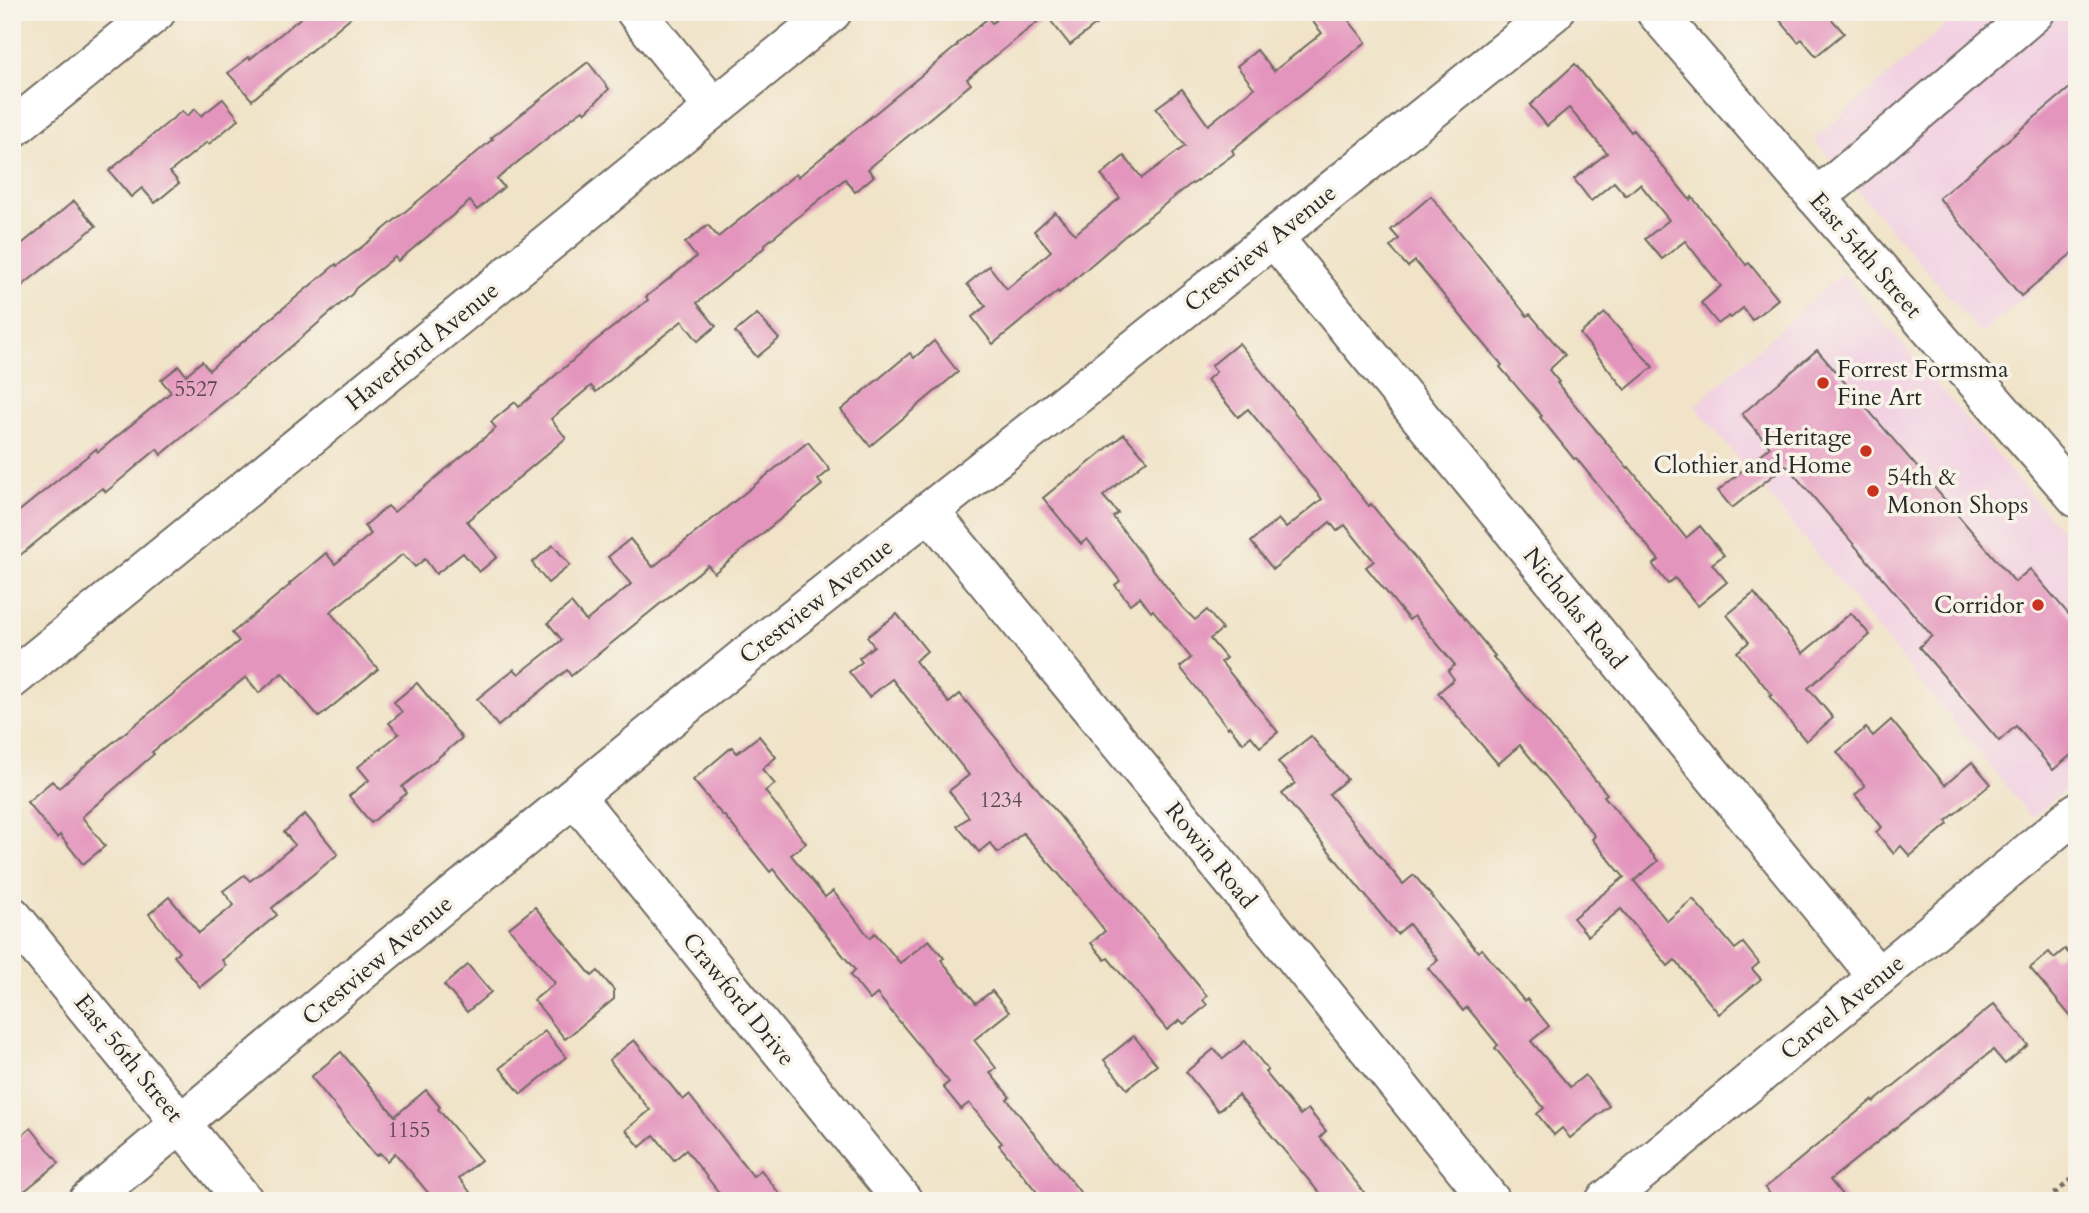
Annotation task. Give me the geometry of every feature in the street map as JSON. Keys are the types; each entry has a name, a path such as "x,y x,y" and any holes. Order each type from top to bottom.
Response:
{"street":[{"path":"12,129 156,12"},
{"path":"636,12 714,108"},
{"name":"Haverford Avenue","path":"12,679 832,12"},
{"name":"Crestview Avenue","path":"88,1201 757,647 1554,12"},
{"name":"East 54th Street","path":"1656,12 2077,498"},
{"path":"1815,196 2035,12"},
{"name":"Nicholas Road","path":"1273,237 1878,978"},
{"name":"Rowin Road","path":"929,511 1273,930 1491,1201"},
{"name":"Crawford Drive","path":"575,797 903,1201"},
{"name":"Carvel Avenue","path":"1605,1201 2077,812"},
{"name":"East 56th Street","path":"12,916 244,1201"}],"path":[{"path":"2046,1201 2077,1175"}],"shaded area":[{"path":"1961,12 2077,12 2077,253 1981,334 1814,140"},
{"path":"1842,273 2077,549 2077,780 2032,818 1695,406"}],"building":[{"path":"308,12 357,12 252,100 228,73 249,57 250,59"},
{"path":"1005,12 1112,12 1070,45 1046,15 967,79 971,84 868,169 874,176 855,192 845,179 697,303 716,326 698,341 682,321 596,392 591,386 551,419 566,438 467,521 497,557 479,572 463,553 436,574 425,559 415,567 403,554 330,612 378,669 319,717 282,673 259,693 246,677 152,752 154,754 82,817 105,846 83,864 60,835 57,838 27,802 52,781 59,788 239,641 232,633 326,553 335,564 371,534 364,526 388,506 394,512 496,428 491,422 515,402 519,407 595,341 648,300 646,297 696,257 685,243 708,225 718,237 796,174 798,177 988,18 992,23"},
{"path":"1305,12 1342,12 1366,42 1232,150 1234,154 1127,234 1059,293 1058,291 993,344 972,317 986,306 967,284 989,266 1007,289 1051,251 1034,231 1055,212 1075,234 1120,198 1101,175 1124,156 1142,178 1185,146 1156,108 1182,89 1208,125 1254,88 1237,66 1257,50 1274,71 1322,33"},
{"path":"1773,12 1830,12 1828,15 1844,33 1816,56 1802,39 1798,42"},
{"path":"588,62 609,89 585,113 583,110 577,114 497,179 504,187 477,210 470,201 398,261 395,257 161,455 157,449 106,492 102,488 12,562 12,517 171,392 161,380 179,366 186,375 202,361 209,370 336,264 337,266 372,239 493,139 491,138"},
{"path":"1575,64 1778,299 1752,320 1743,308 1718,324 1701,303 1721,286 1685,241 1662,259 1645,239 1669,220 1640,184 1626,196 1614,182 1591,201 1574,179 1607,153 1569,108 1547,126 1530,105"},
{"path":"2077,82 2077,249 2021,296 1939,198"},
{"path":"223,99 239,119 170,172 179,183 155,203 142,188 131,197 109,171 182,111 187,116 195,109 201,116"},
{"path":"1431,196 1527,316 1530,314 1565,355 1549,370 1559,382 1557,383 1686,538 1700,526 1724,555 1712,564 1727,582 1698,606 1675,578 1668,584 1653,565 1659,560 1415,261 1408,267 1390,247 1399,239 1391,230"},
{"path":"74,201 96,226 12,294 12,252"},
{"path":"1605,313 1653,367 1625,390 1580,334"},
{"path":"757,314 779,339 757,357 735,332"},
{"path":"934,341 958,372 870,446 841,410 910,353 914,358"},
{"path":"1239,343 1369,506 1371,504 1607,794 1604,796 1658,861 1634,881 1667,921 1693,899 1735,949 1743,943 1759,963 1752,969 1761,979 1719,1014 1675,960 1668,966 1621,909 1588,936 1573,918 1624,877 1592,839 1595,836 1520,745 1498,764 1438,693 1454,679 1448,671 1455,665 1414,616 1409,620 1366,567 1374,561 1345,525 1337,531 1330,522 1273,569 1251,542 1278,519 1286,528 1322,499 1248,409 1238,417 1207,380 1216,372 1211,366"},
{"name":"54th & Monon Shops","path":"1817,350 2015,582 2030,569 2077,624 2077,750 2053,770 2016,726 1999,741 1919,647 1932,636 1786,465 1732,508 1718,491 1770,447 1742,414"},
{"path":"1124,434 1147,460 1103,496 1118,513 1113,517 1182,607 1195,620 1207,610 1222,629 1210,639 1226,658 1221,662 1278,732 1260,747 1251,736 1243,743 1229,726 1228,728 1180,667 1191,658 1153,610 1151,612 1140,597 1130,604 1115,585 1120,581 1087,539 1081,544 1043,498"},
{"path":"808,442 830,470 818,480 822,485 714,573 708,565 571,676 567,670 498,726 477,699 514,669 519,674 562,640 548,623 571,603 586,621 631,584 608,557 630,539 653,567"},
{"path":"553,545 570,565 548,583 532,563"},
{"path":"1754,593 1803,653 1851,613 1870,635 1808,688 1833,718 1806,741 1737,652 1749,642 1727,615"},
{"path":"897,614 927,651 915,661 949,703 960,694 1207,996 1203,1000 1207,1005 1184,1024 1180,1020 1167,1030 1108,958 1105,960 1091,943 1105,931 1023,833 998,853 990,843 979,852 957,826 969,817 949,791 969,775 892,679 869,697 849,672 862,662 859,658 874,646 867,637"},
{"path":"417,683 462,738 402,787 407,793 371,823 349,796 369,780 358,767 399,734 389,723 402,712 394,702"},
{"path":"1891,720 1945,785 1972,762 1991,784 1946,821 1948,824 1910,856 1901,846 1893,853 1876,832 1882,827 1855,795 1865,786 1837,752 1866,728 1873,736"},
{"path":"759,736 776,757 762,769 775,784 765,791 806,843 791,855 825,897 833,891 870,938 875,933 900,963 929,940 944,958 941,960 976,1003 992,991 1009,1012 974,1040 996,1068 990,1073 1010,1097 1007,1099 1087,1201 1044,1201 969,1103 961,1109 943,1087 949,1082 877,994 870,1000 850,975 855,970 773,869 770,872 693,780 732,747 737,753"},
{"path":"1311,736 1347,779 1329,794 1403,884 1414,875 1478,952 1482,949 1524,1001 1527,999 1549,1026 1531,1041 1570,1087 1585,1075 1609,1106 1570,1138 1562,1128 1554,1135 1537,1114 1544,1108 1495,1048 1498,1045 1467,1007 1463,1011 1428,968 1438,960 1409,924 1397,934 1282,794 1295,783 1278,762"},
{"path":"305,814 338,854 272,908 277,915 222,960 226,966 200,987 174,956 179,952 149,914 169,897 199,933 234,905 223,891 244,875 250,881 295,845 284,832"},
{"path":"535,907 592,976 598,971 614,990 614,999 565,1039 534,1000 555,983 509,928"},
{"path":"2065,949 2077,963 2077,1024 2030,968 2049,952 2054,958"},
{"path":"468,965 491,992 467,1012 444,985"},
{"path":"1994,1004 2028,1045 2005,1064 1993,1050 1830,1180 1847,1201 1776,1201 1765,1188"},
{"path":"545,1031 566,1057 521,1094 500,1068"},
{"path":"1134,1036 1157,1065 1127,1089 1104,1060"},
{"path":"634,1040 683,1100 689,1095 753,1176 761,1170 785,1201 719,1201 723,1198 686,1150 674,1160 654,1135 640,1147 626,1130 650,1110 609,1060"},
{"path":"1245,1041 1268,1070 1265,1072 1300,1115 1308,1109 1326,1131 1320,1137 1371,1201 1326,1201 1238,1095 1218,1111 1186,1072 1214,1049 1223,1059"},
{"path":"341,1052 395,1116 426,1090 440,1107 438,1109 481,1160 459,1178 477,1201 435,1201 395,1153 387,1161 380,1153 376,1156 311,1077"},
{"path":"31,1128 59,1163 12,1201 12,1144"}],"place":[{"name":"Forrest Formsma Fine Art","path":"1823,383"},
{"name":"Heritage Clothier and Home","path":"1866,451"},
{"name":"54th & Monon Shops","path":"1873,491"},
{"name":"Corridor","path":"2038,605"}]}
